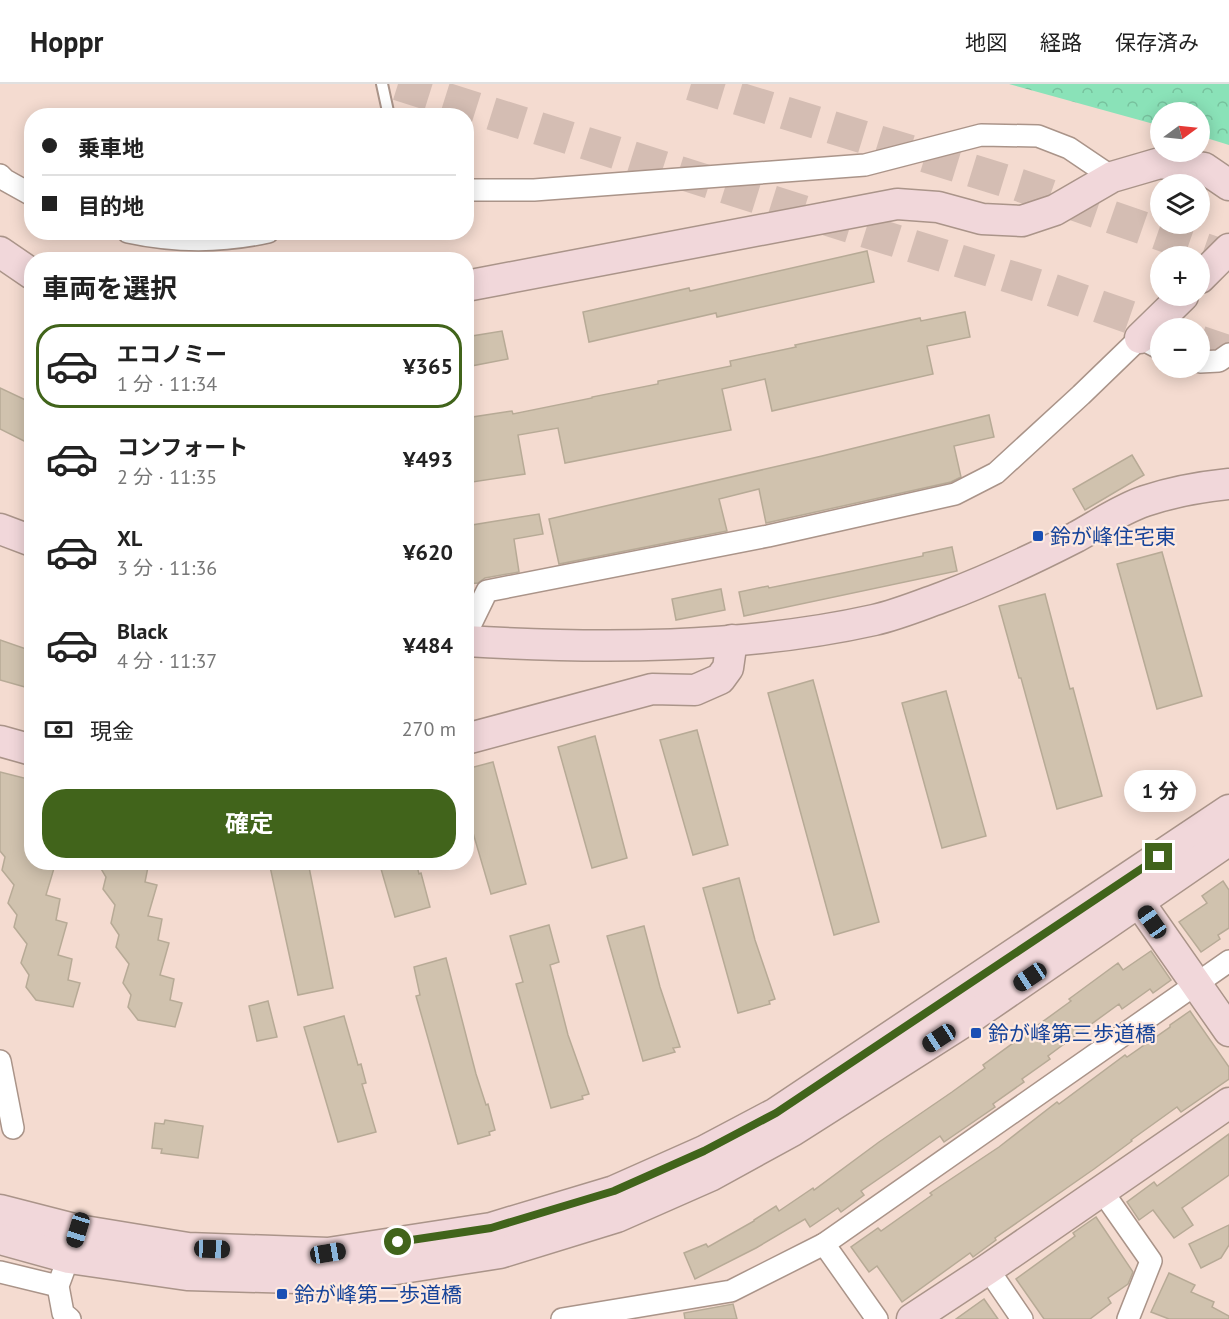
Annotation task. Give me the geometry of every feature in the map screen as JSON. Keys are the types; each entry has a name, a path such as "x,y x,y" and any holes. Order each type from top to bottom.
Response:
{"street":[{"path":"474,190 534,190 865,165 981,135 1038,136 1069,148 1112,177"},
{"path":"474,284 897,204 938,207 982,219 1022,221 1055,210 1112,177 1160,163 1204,168 1229,185"},
{"path":"0,175 24,191"},
{"path":"1210,268 1229,249"},
{"path":"0,252 24,268"},
{"path":"474,617 487,591 768,536 955,494 996,473 1081,395 1150,345"},
{"path":"1210,361 1219,361 1229,354"},
{"path":"474,641 534,645 652,644 732,640 803,633 877,620 945,597 1038,556 1143,502 1201,487 1229,484"},
{"path":"0,529 24,538"},
{"path":"474,737 652,689 695,690 720,679 728,668 732,640"},
{"path":"0,741 24,748"},
{"path":"0,1210 73,1244 187,1275 331,1279 500,1253 617,1217 710,1176 792,1131 976,1014 1229,810"},
{"path":"1131,891 1229,840"},
{"path":"1131,891 1229,1031"},
{"path":"562,1319 731,1291 824,1244 1229,961"},
{"path":"0,1061 13,1128"},
{"path":"912,1319 1229,1103"},
{"path":"1102,1191 1151,1261 1128,1319"},
{"path":"0,1239 73,1244"},
{"path":"70,1319 63,1313 58,1286 73,1244"},
{"path":"824,1244 877,1319"},
{"path":"988,1269 1022,1319"},
{"path":"0,1272 58,1286"}],"lane":[{"path":"382,84 387,108"}],"green space":[{"path":"1009,84 1229,84 1229,145 1210,139 1210,102 1150,102 1150,123"}],"building":[{"path":"867,251 874,282 717,317 716,313 589,342 583,312 689,288 690,291"},
{"path":"965,312 970,337 927,346 933,374 772,411 765,379 722,389 731,430 565,463 558,428 518,435 525,474 474,482 474,417 512,411 513,414 658,384 658,381 731,366 730,361 796,347 795,345 920,318 921,321"},
{"path":"502,331 508,359 474,365 474,336"},
{"path":"0,388 24,399 24,441 0,429"},
{"path":"989,415 994,437 954,446 961,477 951,482 766,523 759,489 719,499 727,531 559,564 549,519"},
{"path":"1132,455 1144,475 1085,510 1073,489"},
{"path":"539,514 543,534 514,539 519,572 485,578 474,583 474,525"},
{"path":"952,547 957,571 744,616 739,592 843,573 923,556 923,553"},
{"path":"1162,552 1202,696 1157,709 1117,564"},
{"path":"721,589 725,610 676,620 672,599"},
{"path":"1045,594 1102,796 1057,809 999,606"},
{"path":"0,640 24,648 24,687 0,680"},
{"path":"813,680 879,922 834,935 768,693"},
{"path":"946,691 986,836 942,848 902,703"},
{"path":"697,730 728,845 693,855 660,740"},
{"path":"595,736 627,858 592,868 558,747"},
{"path":"493,762 526,884 491,894 474,836 474,767"},
{"path":"0,772 24,778 24,870 54,870 46,895 60,899 56,920 67,923 58,955 72,959 68,980 80,983 73,1007 36,1000 26,987 29,975 21,963 27,944 14,927 17,915 8,903 14,885 2,870 5,857 0,851"},
{"path":"102,870 147,870 145,882 157,885 148,916 162,919 158,940 169,943 160,975 174,979 170,1000 182,1003 175,1027 138,1020 128,1007 131,995 123,983 129,964 116,947 119,935 111,923 115,905 103,889 106,877"},
{"path":"271,870 310,870 333,988 298,995"},
{"path":"381,870 418,870 419,874 421,873 430,907 395,917"},
{"path":"739,878 755,940 775,999 769,1001 770,1004 738,1013 703,888"},
{"path":"1223,881 1229,890 1229,928 1218,935 1220,939 1201,952 1179,922 1207,903 1202,896"},
{"path":"549,925 559,962 550,965 568,1035 589,1094 582,1096 583,1099 551,1108 516,984 523,982 510,936"},
{"path":"644,926 660,987 680,1047 673,1048 675,1052 643,1061 607,936"},
{"path":"1151,951 1171,980 1153,993 1150,989 1122,1009 1119,1004 1048,1056 1050,1059 1022,1079 1024,1082 993,1104 995,1107 944,1142 940,1136 861,1191 864,1195 841,1212 838,1208 810,1227 805,1219 756,1248 695,1279 684,1253 706,1244 708,1247 776,1206 779,1211 813,1188 814,1190 985,1068 983,1065 1071,1001 1069,999 1118,963 1123,970"},
{"path":"446,958 476,1074 495,1130 489,1132 490,1135 458,1144 416,996 420,995 414,967"},
{"path":"268,1001 277,1037 257,1041 249,1006"},
{"path":"1190,1011 1229,1067 1229,1079 1181,1112 1177,1107 1094,1169 995,1238 996,1240 973,1257 970,1253 902,1302 877,1266 869,1272 851,1247 878,1228 881,1231 932,1195 930,1193 999,1147 1057,1102 1059,1104"},
{"path":"344,1016 358,1065 361,1064 366,1083 362,1084 376,1132 338,1142 304,1027"},
{"path":"165,1120 203,1126 198,1158 161,1153 162,1149 152,1148 155,1123 164,1124"},
{"path":"1229,1134 1229,1175 1182,1208 1193,1225 1174,1238 1153,1210 1139,1220 1127,1202 1154,1182 1157,1186"},
{"path":"1096,1217 1133,1272 1128,1284 1108,1298 1111,1303 1090,1319 1044,1319 1016,1279 1075,1236 1073,1233"},
{"path":"1229,1225 1229,1245 1221,1258 1201,1268 1189,1244"},
{"path":"1169,1273 1195,1285 1191,1292 1214,1302 1212,1307 1229,1316 1229,1319 1169,1319 1151,1312"},
{"path":"984,1299 998,1319 956,1319"},
{"path":"733,1304 737,1319 685,1319 684,1313"}],"tunnel":[{"path":"398,84 1052,290 1150,324"},
{"path":"691,84 1019,185 1229,258"},
{"path":"1210,345 1229,352"}],"place":[{"name":"鈴が峰住宅東","path":"1038,536"},
{"name":"鈴が峰第三歩道橋","path":"976,1033"},
{"name":"鈴が峰第二歩道橋","path":"282,1294"}],"route":[{"path":"398,1242 491,1228 614,1191 704,1151 776,1113 1159,857"}]}
